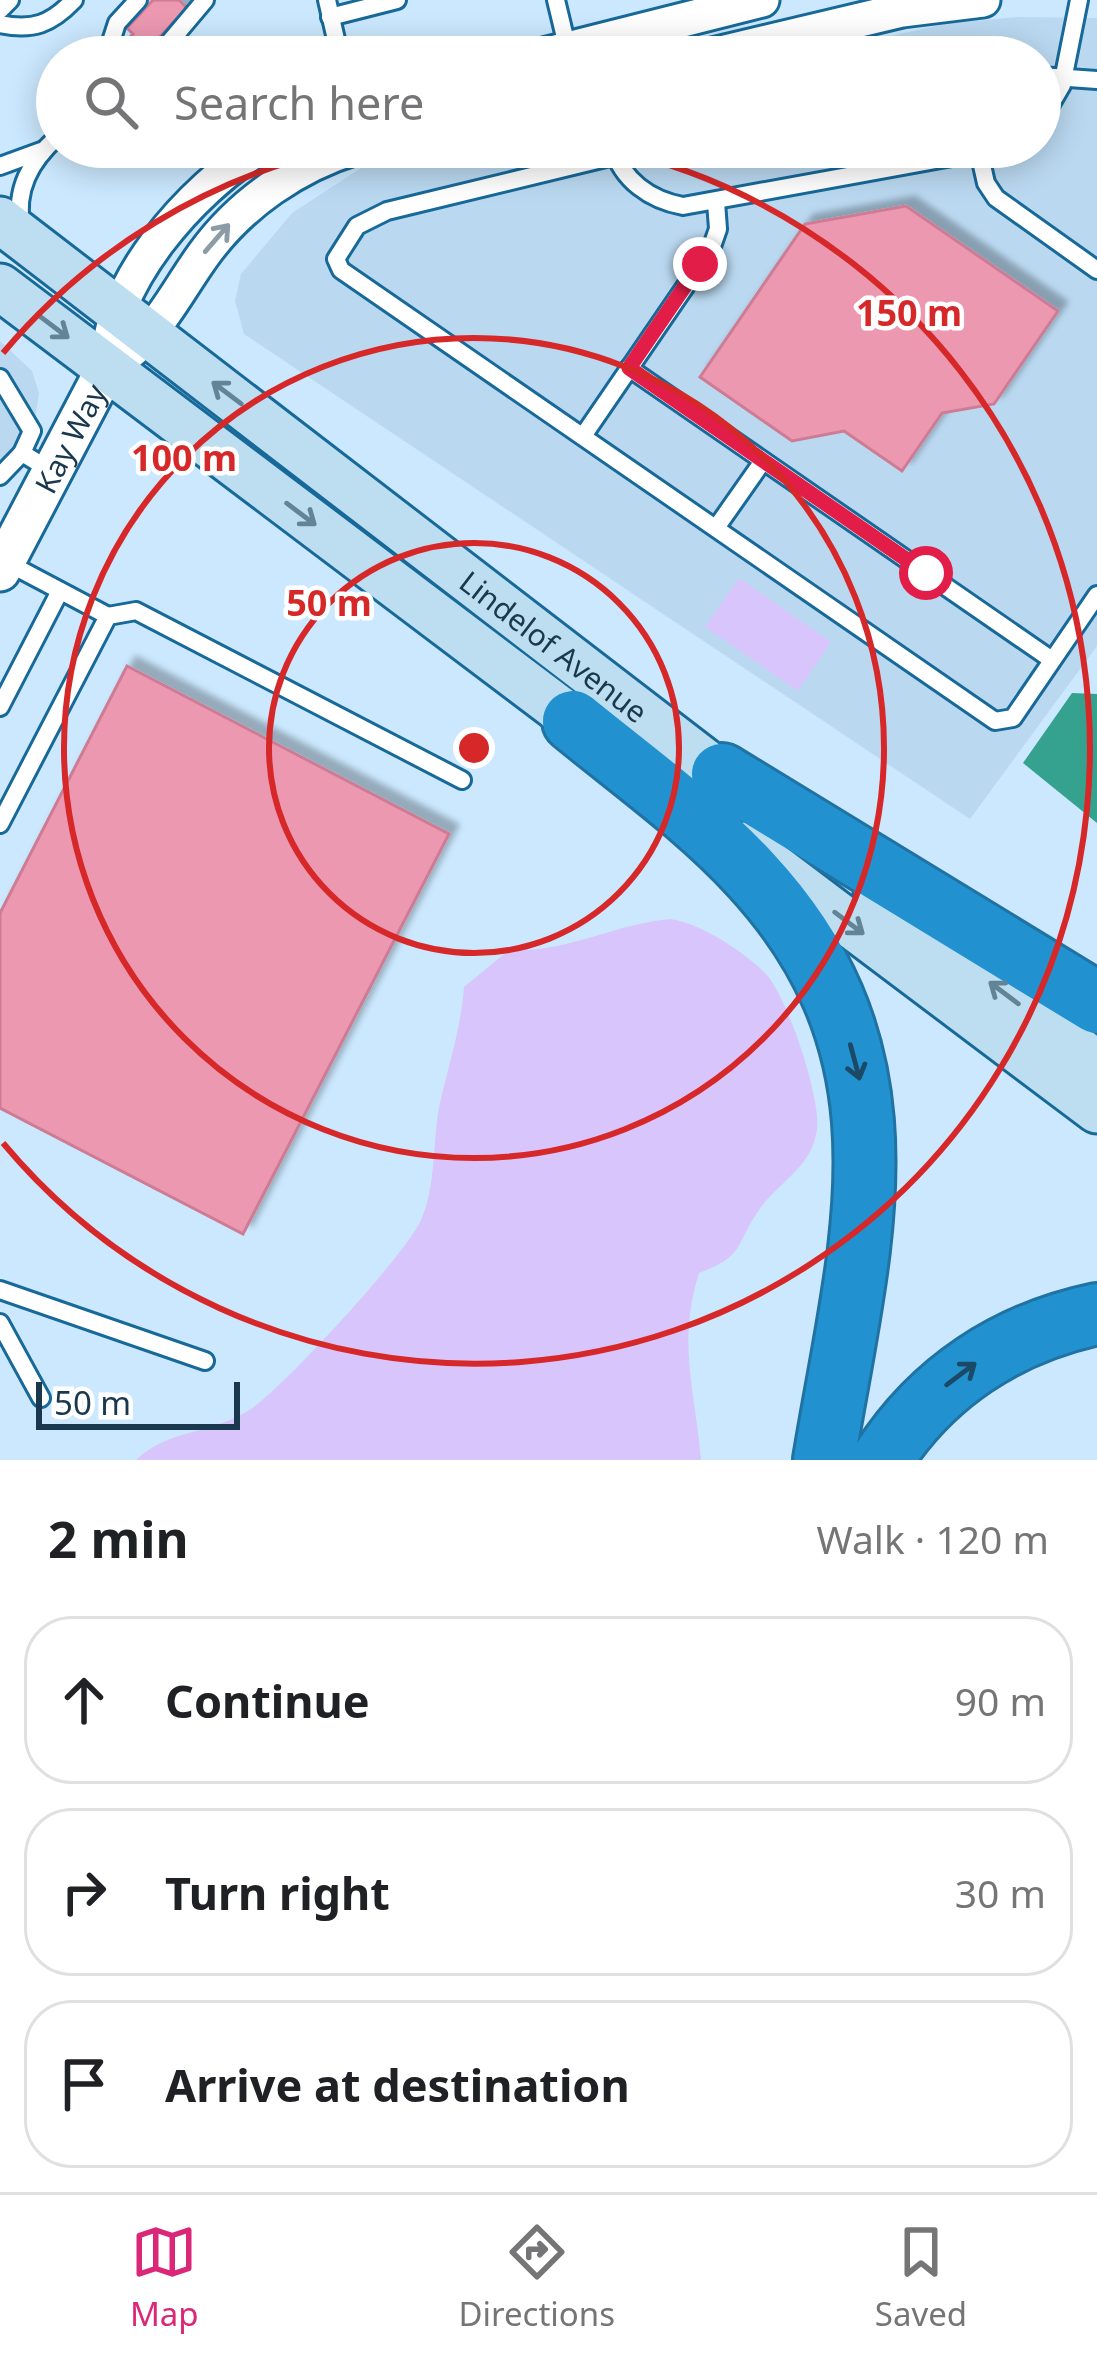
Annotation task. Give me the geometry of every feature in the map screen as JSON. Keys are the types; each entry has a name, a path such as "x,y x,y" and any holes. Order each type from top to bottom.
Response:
{"highway":[{"path":"573,721 749,872 808,945 843,1020 866,1118 866,1186 824,1460"},
{"path":"722,774 1097,1003"},
{"path":"882,1460 919,1411 965,1370 1023,1336 1097,1314"}],"main road":[{"name":"Lindelof Avenue","path":"11,228 1097,1064"},
{"name":"Lindelof Avenue","path":"0,287 1097,1110"}],"street":[{"path":"632,36 762,0"},
{"path":"792,36 902,10 983,0"},
{"path":"107,368 199,196 234,168"},
{"path":"134,321 253,202 307,168"},
{"name":"Kay Way","path":"2,567 36,462 107,368"}],"lane":[{"path":"0,10 10,0"},
{"path":"0,24 37,27 55,21 74,0"},
{"path":"113,36 117,22 138,0"},
{"path":"175,36 205,0"},
{"path":"328,9 397,0"},
{"path":"556,0 566,36"},
{"path":"1061,84 1079,0"},
{"path":"1061,77 1097,80"},
{"path":"0,166 36,153"},
{"path":"11,228 20,191 36,162"},
{"path":"546,168 381,214 351,232 335,259 341,270 995,721 1013,718 1097,596"},
{"path":"622,168 626,177 661,200 683,206 896,168"},
{"path":"983,168 986,183 1000,202 1097,270"},
{"path":"583,436 711,249 718,229 716,202"},
{"path":"629,368 1052,660"},
{"path":"0,378 32,430 36,462 0,476"},
{"path":"716,528 763,460"},
{"path":"2,567 108,616 136,611 462,781"},
{"path":"0,707 60,591"},
{"path":"0,824 108,616"},
{"path":"0,1290 205,1361"},
{"path":"0,1324 41,1397"}],"shaded area":[{"path":"1018,17 1097,18 1097,646 970,819 244,334 235,301 241,274 292,213 361,168 1061,168 1061,36 890,36 949,23"},
{"path":"0,341 32,371 39,393 36,414 0,488"},
{"path":"739,578 831,642 798,691 705,627"},
{"path":"1072,693 1097,694 1097,823 1023,763"},
{"path":"670,919 720,939 765,973 792,1024 817,1114 814,1142 802,1164 759,1210 732,1255 699,1273 688,1344 701,1460 136,1460 163,1442 251,1409 343,1319 411,1237 430,1192 438,1117 464,987 509,950 551,947"}],"building":[{"path":"153,0 179,0 187,8 160,36 131,36 127,28"},
{"path":"906,206 1058,311 994,404 942,413 902,471 844,431 792,441 700,377 805,224"},
{"path":"127,666 449,834 243,1234 0,1108 0,913"}],"route":[{"path":"700,264 629,368 926,573"}]}
